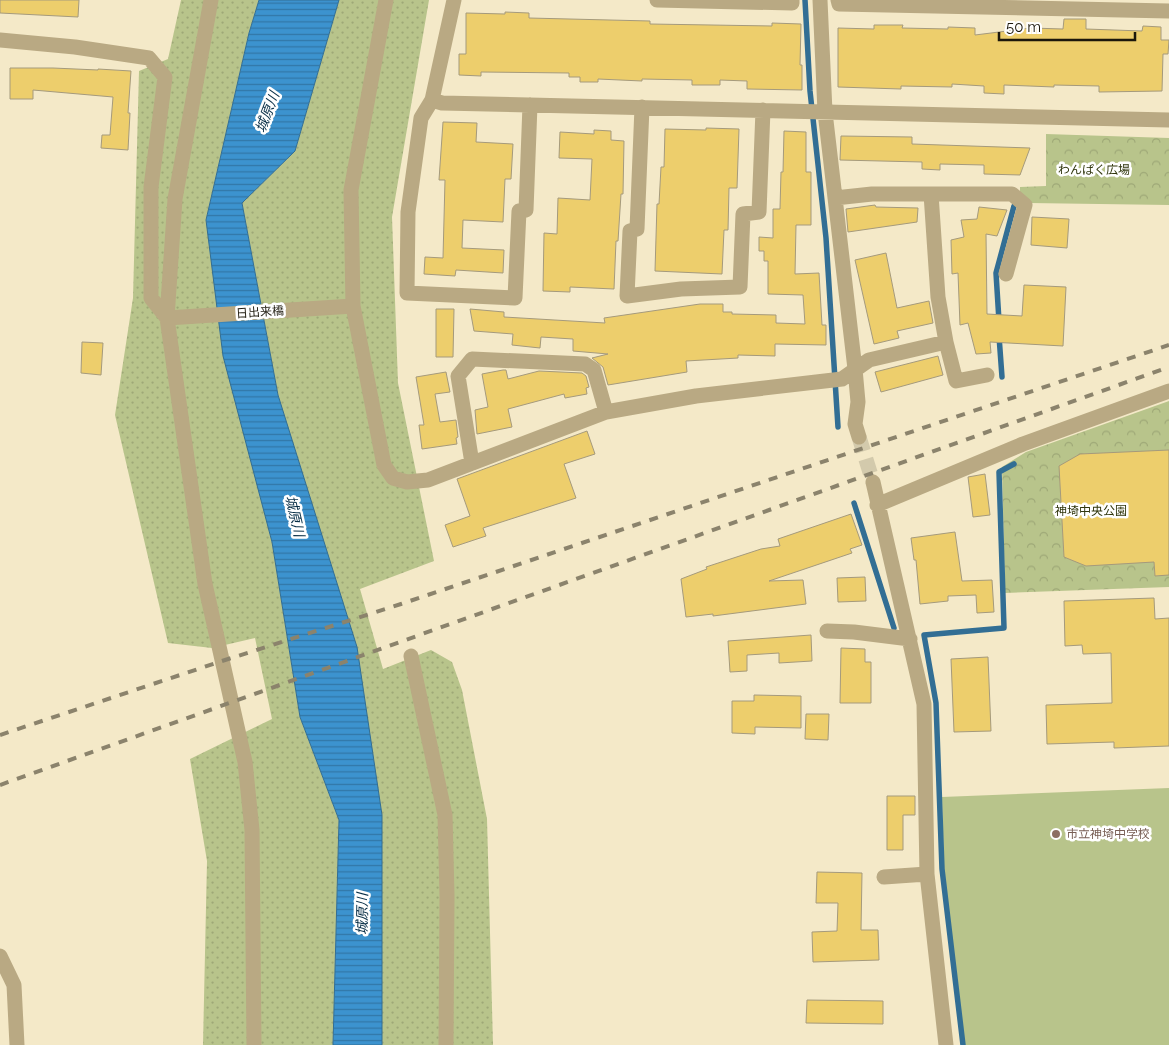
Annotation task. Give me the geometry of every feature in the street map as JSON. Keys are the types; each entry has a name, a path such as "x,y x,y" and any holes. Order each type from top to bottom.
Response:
{"street":[{"path":"211,0 175,199 167,318 205,584 246,762 252,830 254,1045"},
{"path":"386,0 351,190 353,306 384,465 393,478 408,482 428,480 606,412 696,396 835,380 868,360 946,342"},
{"path":"454,0 432,100 421,118 408,212 407,293 515,298 519,211 526,210 530,105"},
{"path":"657,0 792,3 792,0"},
{"path":"820,0 816,112 835,198 855,369 858,402 855,424 859,437"},
{"path":"838,0 839,4 1169,11"},
{"path":"0,40 74,47 149,58 165,78 151,187 151,298 167,318"},
{"path":"432,100 442,103 1169,120"},
{"path":"642,107 637,229 630,231 627,296 681,290 740,287 742,214 759,212 763,110"},
{"path":"835,198 872,194 1012,194 1025,205 1006,274"},
{"path":"931,194 938,296 946,342 956,381 987,375"},
{"name":"日出来橋","path":"167,318 353,306"},
{"path":"472,463 458,376 472,359 585,364 594,370 606,412"},
{"path":"877,505 1024,444 1169,391"},
{"path":"873,482 924,704 927,874 946,1045"},
{"path":"827,631 854,632 910,639"},
{"path":"411,656 445,814 447,896 446,1045"},
{"path":"884,876 927,874"},
{"path":"0,956 14,985 17,1045"}],"green space":[{"path":"181,0 259,0 249,33 206,220 272,542 300,717 339,820 333,1045 203,1045 207,861 190,759 272,719 255,638 212,648 168,643 115,415 133,298 139,71 168,59"},
{"path":"339,0 429,0 392,217 398,383 434,561 360,589 383,669 431,650 452,662 462,690 487,819 493,1045 382,1045 382,815 278,395 242,203 295,151"},
{"name":"わんぱく広場","path":"1046,134 1169,138 1169,205 1029,203 1020,195 1020,187 1046,186"},
{"name":"神埼中央公園","path":"1169,401 1169,587 1005,593 1002,467 1026,452"},
{"path":"1169,788 1169,1045 965,1045 944,870 942,797"}],"water":[{"name":"城原川","path":"259,0 339,0 295,151 242,203 278,395 357,647 382,815 382,1045 333,1045 339,820 300,717 272,542 223,356 206,220 249,33"}],"building":[{"path":"0,0 79,0 78,17 0,13"},
{"path":"505,12 529,13 529,18 650,21 650,24 772,26 772,23 801,24 800,65 802,65 802,90 747,89 747,81 720,80 720,85 692,85 692,80 642,79 642,81 598,79 598,82 580,82 580,77 569,77 569,73 481,72 481,76 459,75 459,54 466,54 466,13 505,14"},
{"path":"1064,19 1086,19 1086,29 1142,31 1143,26 1161,27 1161,40 1169,40 1168,54 1163,54 1162,91 1099,92 1099,86 1004,85 1004,94 984,93 984,86 952,84 952,87 901,86 901,89 838,87 838,28 874,29 874,25 903,25 902,28 975,28 975,35 1031,28 1063,29"},
{"path":"10,68 131,71 128,150 101,148 102,135 110,135 113,97 33,90 33,99 10,99"},
{"path":"443,122 477,123 476,142 513,144 511,179 505,179 503,222 463,220 462,248 504,250 503,273 456,270 455,276 424,274 425,257 443,258 445,180 439,180"},
{"path":"706,128 739,129 737,188 729,188 728,230 724,230 722,274 655,271 657,204 659,204 661,167 664,167 665,129 706,130"},
{"path":"594,130 611,131 611,140 624,141 623,194 621,194 618,241 616,241 614,289 570,287 570,292 543,291 544,233 557,234 558,198 590,200 592,159 559,158 560,132 594,134"},
{"path":"784,131 806,132 806,172 811,172 811,225 796,225 795,274 819,273 822,325 826,325 826,345 775,344 775,356 738,355 738,358 686,361 687,372 608,385 603,367 592,358 608,354 573,351 573,339 541,337 540,348 512,345 513,334 474,331 470,309 504,312 504,317 605,323 604,318 700,304 723,304 723,312 776,315 776,323 805,324 803,295 768,294 768,261 764,261 764,251 759,251 759,237 773,238 773,209 780,209"},
{"path":"841,136 912,137 912,144 1030,148 1020,175 984,174 984,165 940,164 940,170 922,169 922,162 840,160"},
{"path":"875,205 876,207 918,208 917,222 848,232 846,209"},
{"path":"979,207 1007,210 997,236 986,234 987,314 1022,316 1024,285 1066,287 1063,346 990,342 991,353 976,354 968,323 960,325 958,273 952,274 951,240 964,237 961,220 977,219"},
{"path":"1032,217 1069,219 1067,248 1031,245"},
{"path":"886,253 897,308 929,301 933,323 897,331 899,338 874,344 855,260"},
{"path":"436,309 454,309 453,357 436,357"},
{"path":"82,342 103,343 101,375 81,373"},
{"path":"938,356 943,375 881,392 875,372"},
{"path":"506,370 508,379 539,371 582,373 586,376 589,387 586,388 587,394 565,398 564,394 508,409 512,427 477,434 475,410 488,407 482,374"},
{"path":"446,372 450,392 435,394 440,422 456,420 457,444 422,449 419,425 424,425 416,377"},
{"path":"587,431 595,454 564,464 576,498 483,528 486,536 453,547 445,525 470,516 457,479"},
{"path":"1169,450 1169,575 1155,576 1154,562 1086,566 1064,557 1059,466 1080,454"},
{"path":"985,474 990,515 973,517 968,477"},
{"path":"851,514 862,545 850,549 852,553 769,581 803,580 806,604 713,616 713,614 686,617 681,579 707,569 706,567 761,549 780,546 778,539"},
{"path":"955,532 962,581 992,580 994,612 977,613 976,595 948,596 948,601 920,604 916,560 914,560 911,538"},
{"path":"865,577 866,601 838,602 837,578"},
{"path":"1154,598 1155,619 1169,618 1169,746 1114,748 1114,742 1047,744 1046,705 1112,703 1111,653 1083,654 1082,645 1065,646 1064,601"},
{"path":"811,635 812,661 779,663 779,653 747,655 747,671 730,672 728,641"},
{"path":"841,648 865,649 865,662 871,662 871,703 840,703"},
{"path":"988,657 991,731 954,732 951,659"},
{"path":"754,695 801,696 801,728 755,727 755,734 732,733 732,701 754,701"},
{"path":"806,714 829,714 828,740 805,739"},
{"path":"887,796 915,796 915,815 903,815 903,850 887,850"},
{"path":"817,872 862,873 861,930 878,930 879,960 813,962 812,932 837,931 838,903 816,903"},
{"path":"807,1000 883,1001 883,1024 806,1023"}],"waterway":[{"path":"805,0 810,91 826,238 838,427"},
{"path":"999,321 996,273 1014,206"},
{"path":"999,336 1002,377"},
{"path":"963,1045 942,869 936,703 924,635 1004,628 999,472 1014,464"},
{"path":"854,503 894,628"}],"tunnel":[{"path":"859,437 873,482"}],"railway":[{"path":"0,735 401,604 1169,345"},
{"path":"0,785 1169,367"}],"place":[{"name":"市立神埼中学校","path":"1056,834"}]}
